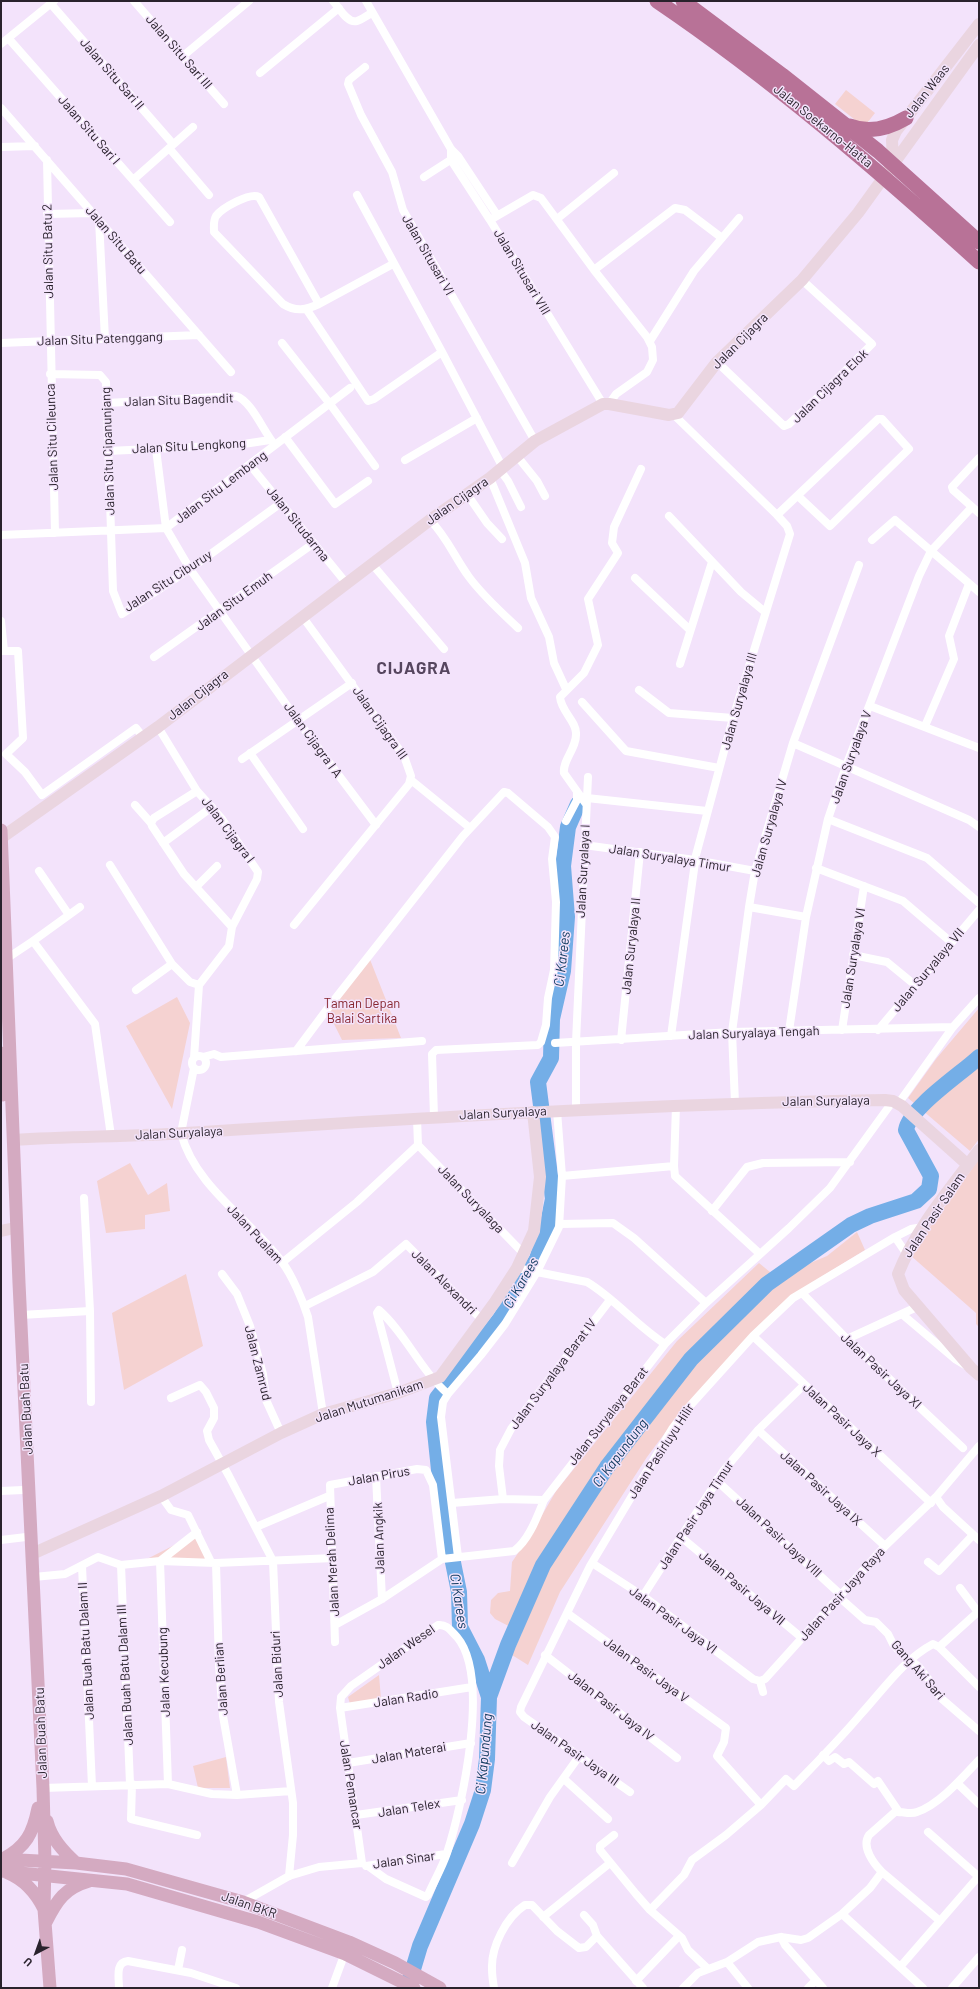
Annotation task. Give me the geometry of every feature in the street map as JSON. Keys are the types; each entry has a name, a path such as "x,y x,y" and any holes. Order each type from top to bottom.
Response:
{"highway":[{"name":"Jalan Soekarno-Hatta","path":"657,1 772,85 885,177 979,262"},
{"name":"Jalan Soekarno-Hatta","path":"686,2 844,123 893,164 979,242"},
{"path":"844,123 863,130 874,130 894,125 906,118"}],"main road":[{"name":"Jalan Buah Batu","path":"1,830 21,1315 43,1788 41,1808"},
{"name":"Jalan Buah Batu","path":"1,1053 5,1230 26,1537 41,1808 42,1874 50,1988"},
{"path":"41,1808 48,1828 54,1838 62,1849 76,1863"},
{"path":"41,1808 30,1836 2,1865 30,1888 44,1909"},
{"name":"Jalan BKR","path":"2,1865 42,1861 76,1863 126,1869 243,1902 347,1948 391,1976 414,1988"},
{"name":"Jalan BKR","path":"2,1865 42,1874 127,1884 395,1963 440,1988"},
{"path":"46,1923 55,1905 68,1890 77,1884 91,1880"}],"street":[{"name":"Jalan Situ Sari III","path":"134,1 184,56 224,104"},
{"path":"184,56 249,1"},
{"path":"333,1 352,21 358,21 372,13"},
{"path":"366,1 451,149 454,158 494,217"},
{"path":"1,44 53,2"},
{"name":"Jalan Situ Sari II","path":"53,2 171,146 209,195"},
{"path":"260,74 339,8"},
{"name":"Jalan Waas","path":"893,164 892,140 906,118 979,24"},
{"name":"Jalan Situ Sari I","path":"9,39 170,222"},
{"name":"Jalan Waas","path":"885,177 979,45"},
{"name":"Jalan Situsari VI","path":"365,67 349,80 348,84 361,115 392,172 402,210 535,441"},
{"name":"Jalan Situ Batu","path":"2,108 231,372"},
{"path":"132,180 193,127"},
{"path":"1,147 35,146"},
{"path":"424,177 454,158"},
{"name":"Jalan Situ Batu 2","path":"47,160 50,341"},
{"path":"557,219 614,173"},
{"name":"Jalan Cijagra","path":"664,413 678,413 717,362 802,280 870,199 885,177"},
{"path":"319,304 259,197 254,195 240,200 217,215 214,221 214,232 283,304 296,310 307,310 319,304 393,264"},
{"path":"357,195 477,418 521,507"},
{"name":"Jalan Situsari VIII","path":"606,404 494,217 536,195 541,198 594,270 650,341"},
{"path":"594,270 676,208 685,210 722,238"},
{"path":"47,214 93,212"},
{"path":"606,404 616,394 641,377 651,366 654,355 650,341 694,271 739,218"},
{"path":"99,220 105,339"},
{"name":"Jalan Cijagra Elok","path":"717,362 784,426 789,424 827,389 872,344 802,280"},
{"path":"307,310 368,400 374,399 442,352"},
{"name":"Jalan Situ Patenggang","path":"1,344 200,335"},
{"name":"Jalan Situ Cileunca","path":"50,341 55,533"},
{"path":"282,343 330,404 375,466"},
{"name":"Jalan Situ Cipanunjang","path":"50,374 100,375 106,382 111,531"},
{"name":"Jalan Situ Lembang","path":"1,535 166,528 250,465 273,443 285,438 350,388"},
{"name":"Jalan Situ Bagendit","path":"106,403 236,396 240,397 251,409 273,443"},
{"path":"606,404 664,413"},
{"name":"Jalan Cijagra","path":"1,838 158,727 430,520 490,478 535,441 606,404"},
{"name":"Jalan Suryalaya III","path":"664,413 777,515 787,526 790,539 765,612 733,718 695,860 671,1036"},
{"path":"405,460 477,418"},
{"path":"777,515 878,419 882,419 909,449 830,526 798,496"},
{"path":"285,438 334,504 368,481"},
{"name":"Jalan Situ Lengkong","path":"108,451 273,443"},
{"path":"156,449 166,528"},
{"path":"517,456 537,481 545,496"},
{"path":"979,458 952,487 953,490 979,513"},
{"name":"Jalan Situdarma","path":"250,465 347,584"},
{"path":"582,798 568,781 563,770 574,748 576,728 561,704 560,696 584,673 598,645 588,600 618,553 612,543 614,527 641,469"},
{"path":"490,478 525,563 531,598 550,637 554,663 566,689"},
{"path":"467,494 487,524 502,539"},
{"name":"Jalan Situ Ciburuy","path":"111,531 113,591 122,614 190,569 281,503"},
{"name":"Jalan Suryalaya V","path":"789,1031 806,917 816,868 828,819 846,766 919,576 931,551 972,507"},
{"path":"669,516 741,592 765,612"},
{"path":"430,520 448,542 459,562 476,587 518,628"},
{"path":"872,540 895,520 979,592"},
{"name":"Jalan Cijagra I A","path":"166,528 190,569 252,654 298,721 376,824"},
{"name":"Jalan Situ Emuh","path":"154,657 221,611 314,543"},
{"path":"680,664 712,562"},
{"path":"372,564 444,650"},
{"name":"Jalan Suryalaya IV","path":"735,1103 732,1032 755,871 793,743 859,565"},
{"path":"634,578 690,630"},
{"path":"924,726 954,659 949,636 969,584"},
{"name":"Jalan Cijagra III","path":"302,616 404,756 411,780"},
{"path":"1,621 4,651 18,651 23,738 6,754 25,772 42,795 136,728 143,737"},
{"path":"242,759 352,684"},
{"path":"639,690 669,713 733,718"},
{"path":"582,702 624,749 629,752 720,768"},
{"path":"870,706 979,748"},
{"name":"Jalan Cijagra I","path":"158,727 197,791 222,819 258,872 257,880 232,927 229,946 199,985"},
{"path":"793,743 969,820 979,827"},
{"path":"250,753 303,829"},
{"name":"Jalan Suryalaya I","path":"576,1110 576,1042 584,845 582,798 588,777"},
{"path":"294,925 411,780 470,828"},
{"path":"151,823 154,818 197,791"},
{"path":"296,1051 331,1004 470,828 506,792 548,827 555,835 552,859 556,902 554,970 548,998 546,1025 540,1044 438,1049 433,1053 434,1117"},
{"path":"566,821 578,800 582,798 707,811"},
{"path":"135,805 151,823 184,874 232,927"},
{"path":"163,843 212,808"},
{"path":"828,819 927,858 979,903"},
{"name":"Jalan Suryalaya Timur","path":"584,845 695,860 755,871"},
{"name":"Jalan Suryalaya II","path":"622,1040 640,852"},
{"path":"110,865 172,964 190,982 199,985 195,1048 199,1057 206,1063 206,1066"},
{"path":"196,887 217,866"},
{"path":"816,868 903,901 951,942"},
{"path":"39,871 69,915"},
{"name":"Jalan Suryalaya VI","path":"842,1030 864,886"},
{"path":"6,958 33,941 80,907"},
{"path":"749,907 806,917"},
{"name":"Jalan Suryalaya VII","path":"878,1030 979,910"},
{"path":"33,941 95,1024 111,1136"},
{"path":"853,955 886,962 915,985"},
{"path":"136,990 172,964"},
{"name":"Jalan Suryalaya Barat","path":"450,1558 514,1551 518,1548 533,1524 544,1500 665,1344 706,1302 760,1254 830,1188 898,1104 953,1027 979,998"},
{"name":"Jalan Suryalaya Tengah","path":"555,1043 732,1032 878,1030 953,1027"},
{"path":"181,1133 195,1070 193,1065 199,1057 214,1054 221,1056 422,1042"},
{"path":"195,1070 200,1070 221,1056"},
{"name":"Jalan Suryalaya","path":"14,1140 181,1133 434,1117 735,1103 898,1104"},
{"path":"898,1104 932,1132 968,1165"},
{"path":"676,1106 674,1166 676,1176 760,1254"},
{"path":"335,1625 450,1558 452,1503 441,1417 443,1402 446,1393 481,1355 505,1324 530,1270 560,1224 562,1176 554,1111"},
{"name":"Jalan Mutumanikam","path":"32,1554 161,1496 281,1433 323,1414 434,1382 440,1378 482,1320 530,1270 524,1254 536,1222 540,1177 535,1112"},
{"path":"283,1262 357,1202 418,1144 417,1118"},
{"name":"Jalan Pualam","path":"181,1133 194,1163 218,1194 283,1262 305,1306 323,1414"},
{"name":"Jalan Suryalaga","path":"418,1144 524,1254"},
{"name":"Jalan Pasir Salam","path":"975,1372 904,1290 898,1278 898,1274 906,1252 979,1150"},
{"path":"712,1211 749,1166 763,1163 850,1162"},
{"path":"562,1176 674,1166"},
{"path":"84,1198 90,1311 91,1402"},
{"path":"560,1224 613,1223 634,1238 706,1302"},
{"name":"Jalan Pasirluyu Hilir","path":"520,1712 520,1707 545,1655 592,1563 672,1429 688,1408 753,1336 793,1298 895,1237 911,1229 923,1227"},
{"path":"895,1237 906,1252"},
{"name":"Jalan Alexandri","path":"305,1306 368,1275 406,1244 482,1320"},
{"path":"530,1270 587,1282 598,1288 638,1324 665,1344"},
{"name":"Jalan Zamrud","path":"222,1274 237,1294 250,1326 263,1374 266,1400 281,1433"},
{"name":"Jalan Pasir Jaya XI","path":"802,1292 847,1339 963,1448"},
{"name":"Jalan Suryalaya Barat IV","path":"503,1499 499,1466 500,1450 510,1429 610,1300"},
{"path":"847,1339 903,1315 919,1306"},
{"path":"398,1393 377,1313 379,1310 396,1328 434,1382 446,1393"},
{"path":"21,1315 90,1311"},
{"path":"903,1315 955,1359 975,1372"},
{"name":"Jalan Pasir Jaya X","path":"753,1336 804,1385 976,1537"},
{"name":"Jalan Pasir Jaya Timur","path":"643,1596 716,1480 758,1430 804,1385"},
{"name":"Jalan Biduri","path":"171,1398 195,1386 203,1387 214,1408 214,1418 207,1434 273,1561 279,1702 291,1791 293,1835 289,1876"},
{"name":"Jalan Pasir Jaya IX","path":"758,1430 885,1546"},
{"name":"Jalan Pasir Jaya Raya","path":"757,1680 765,1679 885,1546 933,1500 979,1446"},
{"name":"Jalan Pirus","path":"333,1484 376,1476 426,1470 433,1485 450,1558"},
{"name":"Jalan Angkik","path":"376,1476 382,1599"},
{"name":"Jalan Pasir Jaya VIII","path":"716,1480 840,1596"},
{"name":"Jalan Merah Delima","path":"333,1484 330,1486 329,1496 334,1558 335,1642"},
{"path":"1,1491 23,1490"},
{"name":"Jalan Berlian","path":"161,1496 171,1510 188,1515 214,1562 223,1716 238,1795"},
{"path":"256,1527 329,1496"},
{"path":"452,1503 503,1499 544,1500"},
{"path":"160,1561 197,1532"},
{"path":"1,1540 26,1537"},
{"name":"Jalan Pasir Jaya Vll","path":"681,1537 802,1638"},
{"path":"928,1562 939,1571 976,1537"},
{"path":"82,1566 85,1562 98,1557 121,1565 160,1561 273,1561 334,1558"},
{"name":"Jalan Kecubung","path":"160,1561 168,1784"},
{"name":"Jalan Pasir Jaya Vl","path":"592,1563 643,1596 757,1680"},
{"name":"Jalan Buah Batu Dalam III","path":"121,1565 131,1784 131,1818 197,1835"},
{"name":"Jalan Buah Batu Dalam II","path":"34,1577 64,1574 82,1566 92,1786"},
{"path":"939,1647 978,1611 960,1588"},
{"name":"Gang Aki Sari","path":"840,1596 865,1620 876,1622 888,1634 892,1644 919,1667 929,1680 929,1684 942,1699 979,1731"},
{"name":"Jalan Pasir Jaya V","path":"567,1613 726,1728 724,1742 717,1756 761,1805"},
{"name":"Jalan Wesel","path":"340,1708 341,1697 351,1686 439,1624 449,1629 466,1651 469,1662 472,1688 471,1743 462,1800 446,1854 428,1895 426,1897 386,1879 365,1865"},
{"path":"650,1910 684,1876 692,1860 726,1835 761,1805 786,1778 794,1786 909,1660 922,1650 933,1644 939,1647 979,1687"},
{"name":"Jalan Pasir Jaya IV","path":"545,1655 677,1758"},
{"path":"757,1680 763,1692"},
{"name":"Jalan Radio","path":"340,1708 472,1688"},
{"name":"Jalan Pemancar","path":"340,1708 365,1865"},
{"name":"Jalan Pasir Jaya III","path":"520,1712 524,1717 580,1755 630,1792"},
{"name":"Jalan Materai","path":"348,1763 471,1743"},
{"path":"512,1863 550,1797 564,1780 580,1755"},
{"path":"823,1755 829,1761 835,1756 844,1764 849,1762 874,1784 878,1781 899,1812"},
{"path":"940,1921 882,1872 871,1858 867,1840 869,1835 889,1817 899,1812 915,1813 925,1808 957,1783 979,1760"},
{"path":"564,1780 608,1818"},
{"path":"957,1783 979,1804"},
{"path":"43,1788 168,1784 197,1791 238,1795 291,1791"},
{"name":"Jalan Telex","path":"356,1815 462,1800"},
{"path":"900,1967 979,1877 928,1832"},
{"path":"614,1835 600,1846 600,1850 650,1910 679,1936 688,1950 708,1969"},
{"name":"Jalan Sinar","path":"243,1902 289,1876 319,1867 365,1865 446,1854"},
{"path":"543,1917 610,1863"},
{"path":"683,1988 698,1973 727,1962 750,1946 769,1938 781,1937 801,1940 808,1938 842,1914 870,1888 882,1872"},
{"path":"494,1988 492,1969 494,1955 505,1924 522,1907 529,1904 533,1906 571,1943 579,1948 586,1947 597,1936"},
{"path":"842,1914 923,1988"},
{"path":"584,1916 593,1925 597,1936 643,1988"},
{"path":"636,1981 679,1936"},
{"path":"781,1937 785,1945 815,1981 823,1988"},
{"path":"332,1988 347,1948"},
{"path":"178,1970 182,1950"},
{"path":"952,1988 979,1957"},
{"path":"119,1988 118,1969 124,1961 178,1970 234,1987"},
{"path":"727,1962 748,1988"},
{"path":"808,1988 815,1981"}],"green space":[{"path":"846,90 875,113 864,127 835,104"},
{"name":"Taman Depan Balai Sartika","path":"369,957 401,1038 342,1040 328,1012"},
{"path":"177,997 190,1023 172,1109 126,1026"},
{"path":"979,1008 979,1139 970,1151 908,1098 936,1059"},
{"path":"979,1159 979,1327 976,1324 976,1313 910,1255"},
{"path":"130,1163 148,1195 167,1183 170,1211 145,1215 145,1229 106,1233 97,1181"},
{"path":"857,1232 865,1250 808,1285 677,1417 647,1457 560,1592 528,1665 512,1655 522,1633 495,1619 490,1613 491,1600 498,1593 510,1591 512,1562 531,1534 556,1491 677,1341 759,1263 782,1282 808,1264 827,1256"},
{"path":"186,1274 203,1346 124,1390 112,1313"},
{"path":"196,1534 214,1560 147,1559"},
{"path":"379,1675 381,1699 350,1704 348,1697"},
{"path":"226,1757 230,1788 198,1788 193,1766"}],"waterway":[{"name":"Ci Karees","path":"489,1697 477,1660 460,1627 459,1592 444,1518 434,1422 437,1398 500,1319 537,1259 548,1223 553,1199 538,1082 551,1058 552,1019 563,971 567,917 563,866 568,827 578,804"},
{"name":"Ci Kapundung","path":"408,1986 420,1946 472,1824 483,1790 487,1759 489,1697 508,1645 543,1565 607,1467 691,1359 767,1284 851,1225 870,1216 916,1201 929,1189 931,1176 906,1130 910,1121 926,1101 979,1057"}],"district":[{"name":"CIJAGRA","path":"414,668"}]}
